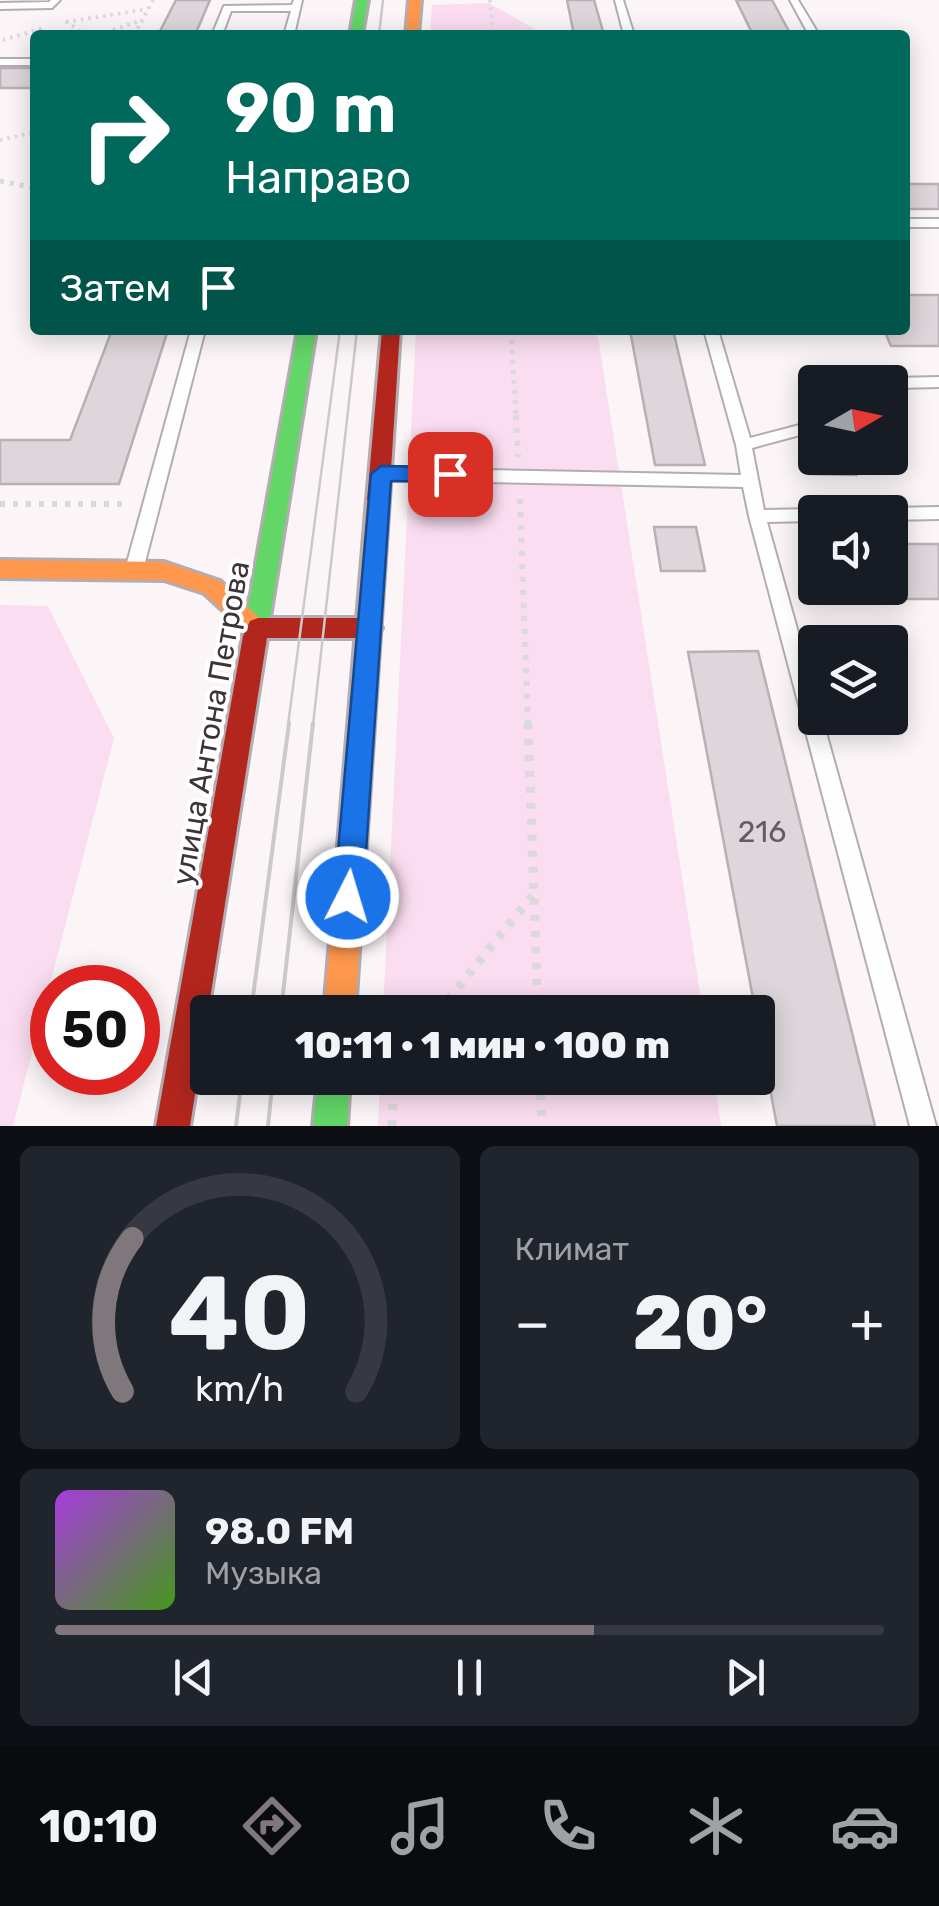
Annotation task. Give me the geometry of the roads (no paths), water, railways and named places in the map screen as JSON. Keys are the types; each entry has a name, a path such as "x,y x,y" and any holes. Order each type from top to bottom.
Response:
{"main road":[{"path":"357,30 362,0"},
{"path":"412,30 415,0"},
{"name":"улица Антона Петрова","path":"173,1126 307,335"},
{"path":"340,995 391,335"},
{"path":"0,570 164,571 212,587 258,628 370,628"},
{"path":"330,1126 333,1095"}],"lane":[{"path":"0,6 52,5 56,0"},
{"path":"619,0 628,30"},
{"path":"794,0 811,30"},
{"path":"219,30 227,8 297,4 290,30"},
{"path":"0,62 30,62"},
{"path":"910,223 939,223"},
{"path":"134,570 197,335"},
{"path":"713,335 744,445 757,516 923,1126"},
{"path":"908,383 939,382"},
{"path":"744,445 798,431"},
{"path":"381,474 748,481"},
{"path":"908,514 939,513"},
{"path":"757,516 798,515"}],"tram line":[{"path":"380,30 383,0"},
{"path":"288,725 339,335"},
{"path":"313,725 356,335"},
{"path":"253,995 289,723"},
{"path":"283,995 313,723"},
{"path":"236,1126 240,1095"},
{"path":"268,1126 271,1095"}]}
